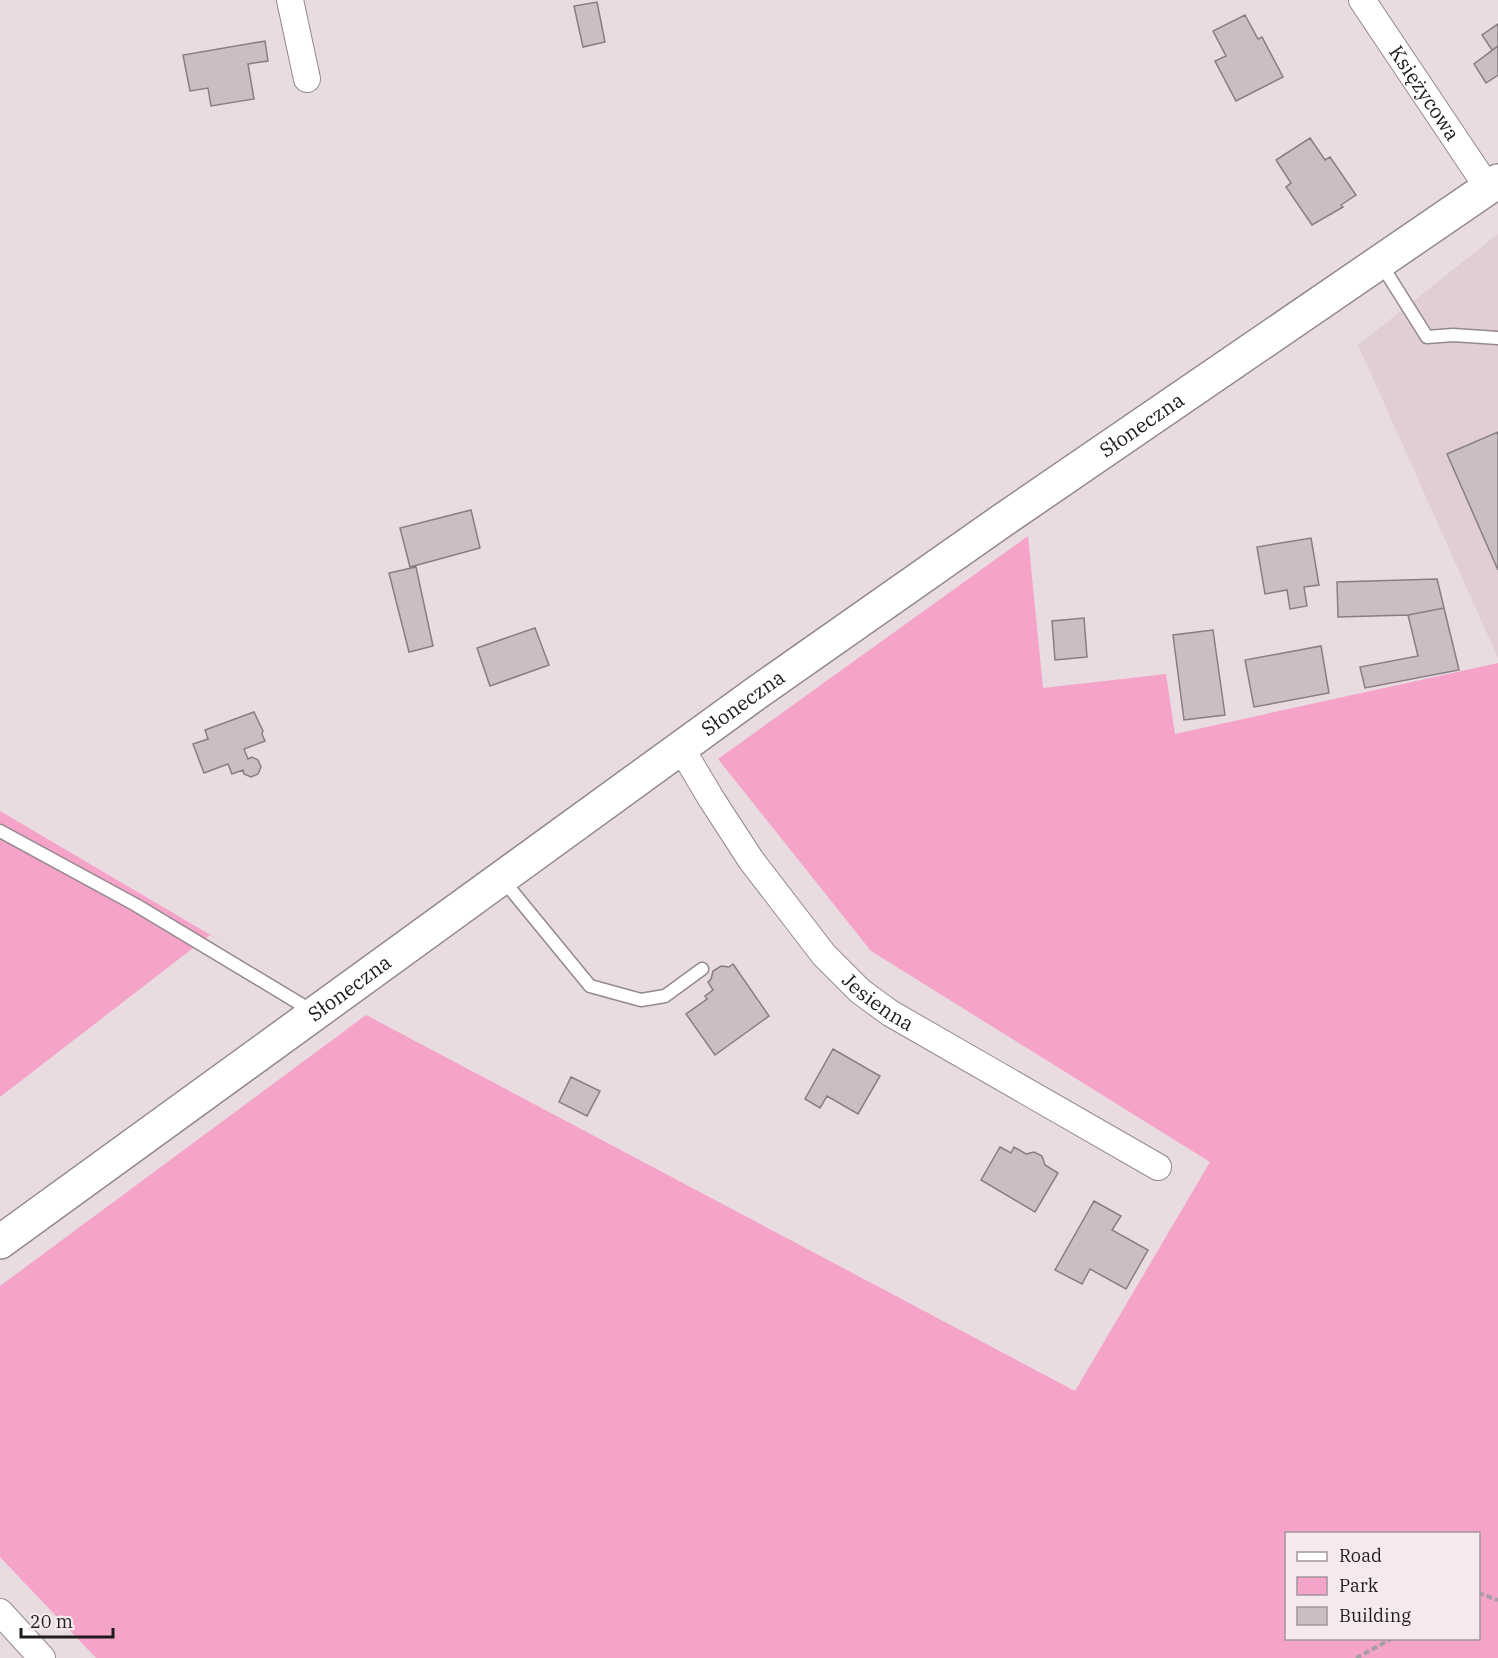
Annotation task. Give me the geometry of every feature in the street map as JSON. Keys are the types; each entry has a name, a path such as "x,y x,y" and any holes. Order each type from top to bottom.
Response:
{"street":[{"path":"290,0 307,79"},
{"name":"Księżycowa","path":"1362,0 1493,185"},
{"name":"Słoneczna","path":"0,1242 681,748 1003,520 1493,185"},
{"name":"Jesienna","path":"681,748 751,860 824,955 860,991 890,1013 1158,1167"},
{"path":"0,1612 42,1658"}],"lane":[{"path":"1381,263 1427,337 1453,335 1498,338"},
{"path":"0,831 136,905 315,1014"},
{"path":"502,879 590,986 641,999 665,996 702,969"}],"path":[{"path":"1480,1593 1498,1600"},
{"path":"1356,1658 1389,1640"}],"shaded area":[{"path":"1498,234 1498,658 1358,345"}],"green space":[{"path":"1028,536 1043,688 1166,674 1175,734 1498,663 1498,1658 96,1658 0,1557 0,1286 366,1015 1075,1391 1210,1162 871,951 718,759"},
{"path":"0,811 282,977 210,935 0,1097"}],"building":[{"path":"597,2 605,42 583,47 574,6"},
{"path":"1245,15 1258,39 1262,37 1283,77 1236,101 1215,61 1226,56 1213,31"},
{"path":"1498,24 1498,46 1492,50 1482,35"},
{"path":"265,41 268,61 248,64 254,99 211,106 208,88 190,91 183,55"},
{"path":"1498,46 1498,75 1486,83 1474,64"},
{"path":"1310,138 1325,160 1330,157 1356,195 1341,205 1343,207 1312,225 1286,187 1291,183 1276,160"},
{"path":"1498,432 1498,570 1447,454"},
{"path":"471,510 480,548 410,567 400,528"},
{"path":"1311,538 1319,585 1304,587 1307,606 1290,609 1287,590 1265,594 1257,547"},
{"path":"416,567 433,646 409,652 389,573"},
{"path":"1437,579 1444,608 1408,615 1338,617 1337,582"},
{"path":"1444,608 1459,670 1365,688 1360,667 1418,656 1408,615"},
{"path":"1084,618 1087,657 1055,660 1052,621"},
{"path":"535,628 549,665 490,686 477,648"},
{"path":"1213,630 1225,715 1184,720 1173,635"},
{"path":"1321,646 1329,693 1254,707 1245,660"},
{"path":"254,712 265,741 244,749 248,759 252,757 258,760 261,767 258,774 251,777 244,774 243,770 232,774 228,764 204,773 193,744 208,739 205,730"},
{"path":"733,964 769,1016 715,1055 686,1014 707,999 705,996 713,990 708,982 713,971 721,966 729,967"},
{"path":"833,1049 880,1076 858,1114 827,1096 820,1108 805,1099"},
{"path":"571,1077 600,1091 587,1116 559,1102"},
{"path":"1000,1147 1011,1153 1014,1147 1026,1154 1034,1152 1042,1156 1045,1165 1058,1173 1035,1212 981,1180"},
{"path":"1094,1201 1121,1216 1112,1230 1148,1250 1126,1289 1090,1269 1082,1284 1055,1270"}]}
